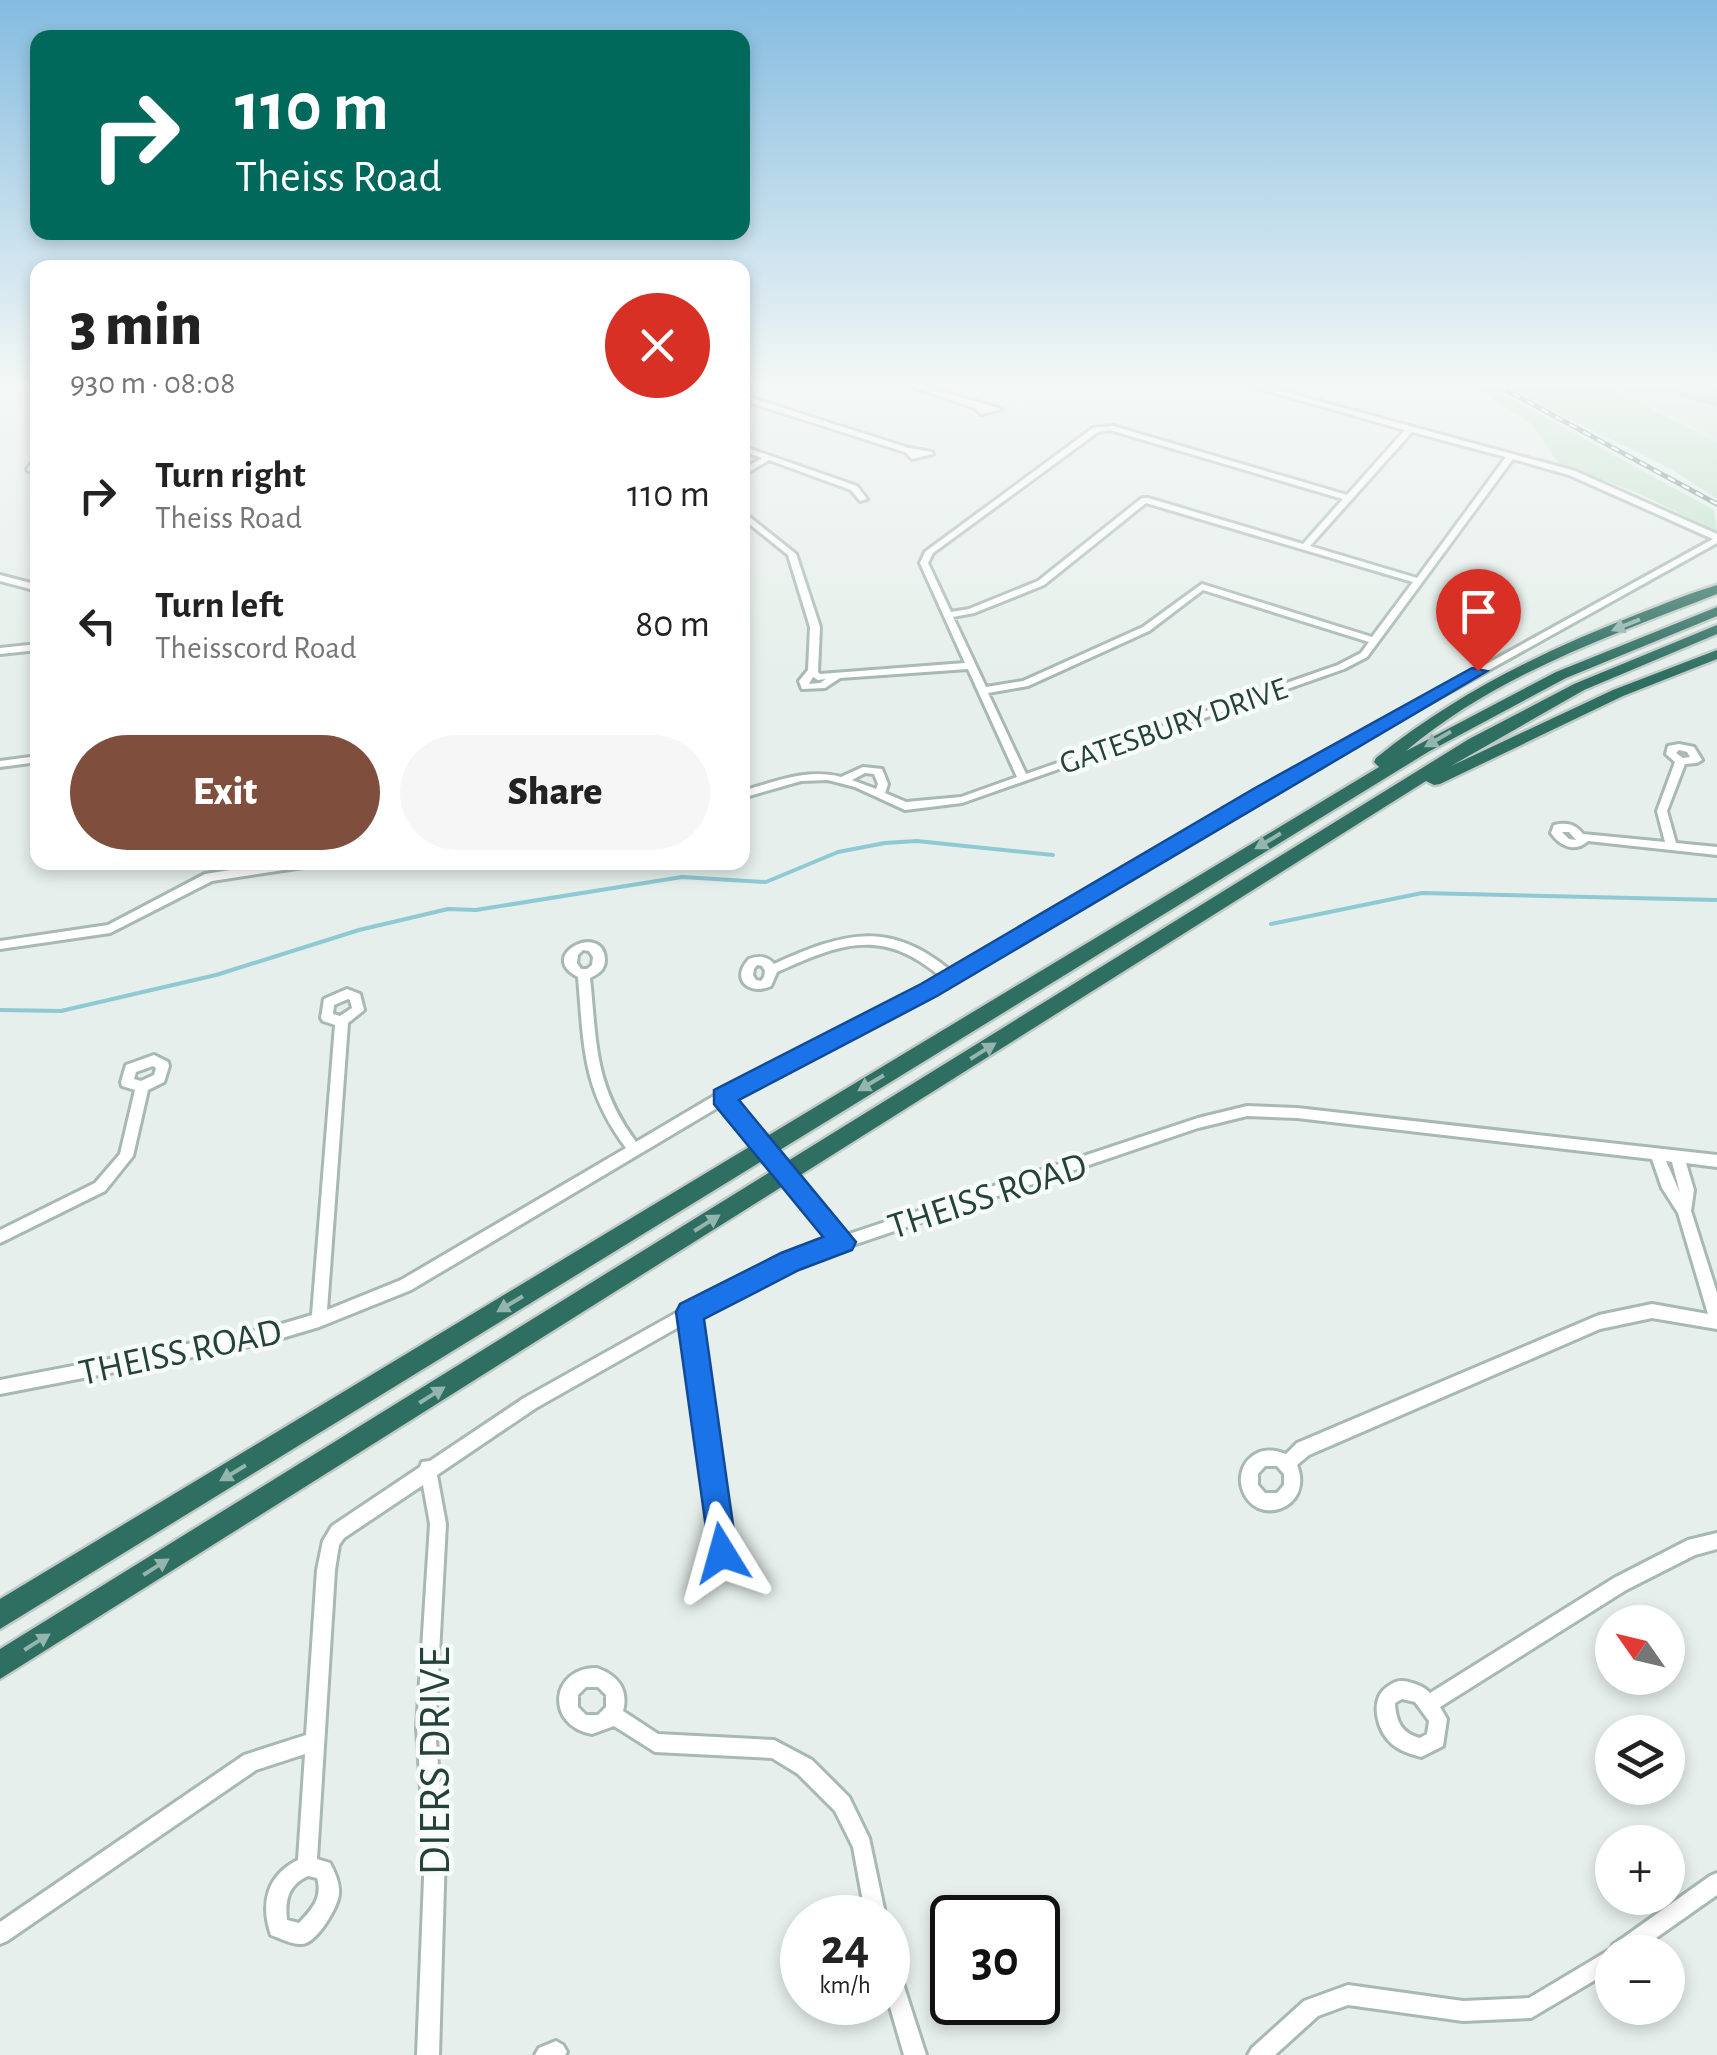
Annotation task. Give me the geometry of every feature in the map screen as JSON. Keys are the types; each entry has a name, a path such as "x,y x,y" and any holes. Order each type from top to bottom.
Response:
{"highway":[{"path":"1352,790 1414,732 1472,700 1591,640 1717,589"},
{"path":"0,1615 1352,790 1527,691 1717,611"},
{"path":"0,1665 1394,794 1544,704 1717,629"},
{"path":"1394,794 1448,776 1618,693 1717,654"}],"street":[{"path":"837,482 854,488 863,499"},
{"path":"1022,777 924,563 929,552 1025,482"},
{"path":"1293,482 1348,498"},
{"path":"1306,546 1362,482"},
{"name":"GATESBURY DRIVE","path":"750,793 801,778 844,780 905,806 962,800 1341,667 1364,654 1374,642 1492,482"},
{"path":"1593,482 1717,538"},
{"path":"948,615 1011,597 1041,583 1138,502 1159,502 1418,581"},
{"path":"750,520 792,554 816,626 814,671 805,686 822,686 835,678 970,666"},
{"name":"THEISS ROAD","path":"0,1387 232,1343 319,1320 439,1268 722,1097 951,978 1262,792 1717,538"},
{"path":"0,578 30,586"},
{"path":"981,691 1024,684 1131,636 1156,624 1194,590 1214,588 1374,642"},
{"path":"0,651 30,648"},
{"path":"0,764 30,761"},
{"path":"1671,843 1662,811 1680,761"},
{"path":"844,780 863,770 878,771 883,784 879,795"},
{"path":"1584,837 1671,843 1717,851"},
{"path":"0,946 110,929 209,878 260,870"},
{"path":"773,969 838,942 874,939 925,953 951,978"},
{"path":"584,973 596,1091 604,1109 634,1149"},
{"path":"319,1320 342,1021"},
{"path":"0,1237 100,1187 126,1156 142,1088"},
{"path":"722,1097 843,1242"},
{"name":"THEISS ROAD","path":"314,1742 331,1541 350,1522 428,1468 690,1312 790,1261 1198,1123 1247,1111 1297,1113 1717,1161"},
{"path":"1286,1466 1303,1449 1599,1322 1652,1312 1717,1320 1684,1211 1669,1188 1657,1154"},
{"path":"1677,1157 1687,1190 1684,1211"},
{"path":"690,1312 722,1553"},
{"name":"DIERS DRIVE","path":"428,1468 438,1524 426,1728 435,1853 428,2055"},
{"path":"1430,1703 1658,1562 1704,1541 1717,1541"},
{"path":"611,1714 655,1743 774,1749 805,1767 842,1804 862,1845 872,1895"},
{"path":"0,1934 251,1762 314,1742 307,1866"},
{"path":"1644,1935 1717,1883"},
{"path":"1259,2055 1311,2008 1348,1995 1462,2011 1531,2008 1595,1968"},
{"path":"906,2025 915,2055"}],"green space":[{"path":"1608,482 1663,482 1714,510 1717,532"},
{"path":"1691,482 1717,482 1717,499"}],"waterway":[{"path":"0,1010 61,1011 216,975 359,930 448,909 476,910 682,877 766,882 838,852 885,843 917,841 1053,855"},
{"path":"1271,924 1422,893 1717,900"}],"railway":[{"path":"1676,482 1717,504"}],"route":[{"path":"722,1553 690,1312 790,1261 843,1242 722,1097 929,990 1262,792 1478,671"}]}
